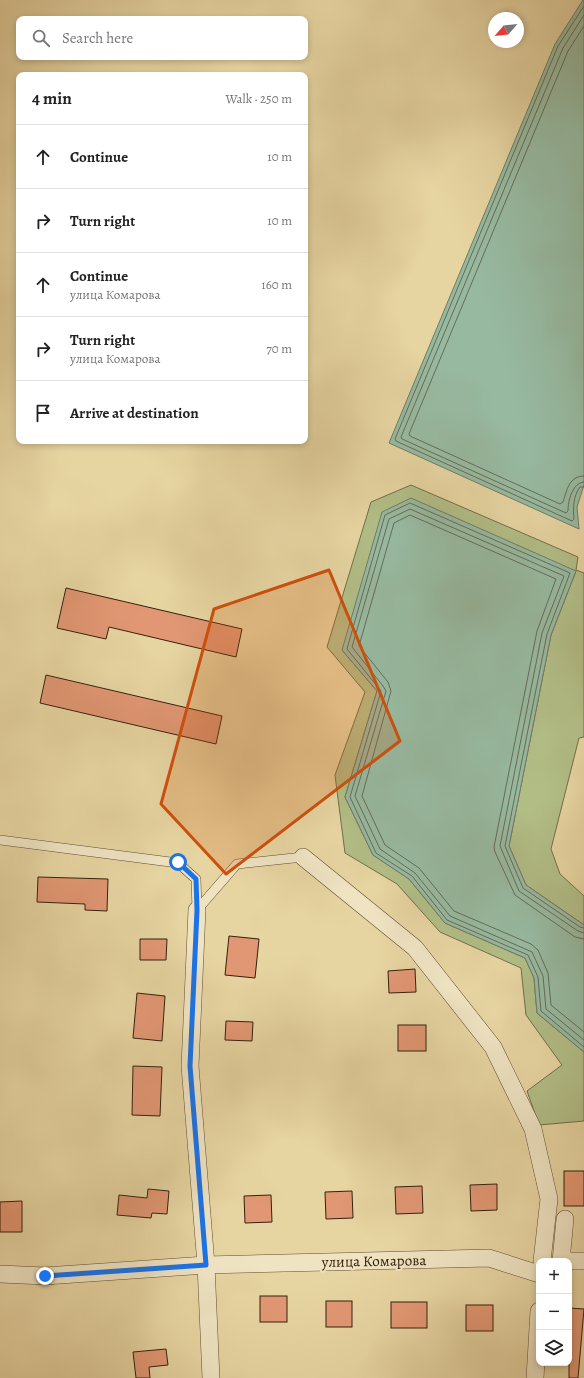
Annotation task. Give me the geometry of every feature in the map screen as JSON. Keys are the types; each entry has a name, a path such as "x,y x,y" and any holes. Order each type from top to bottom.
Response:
{"street":[{"path":"303,857 415,948 493,1046 533,1129 549,1199 542,1258"},
{"path":"197,910 190,1066 206,1265 211,1378"},
{"path":"561,1258 564,1219"},
{"name":"улица Комарова","path":"0,1274 45,1276 206,1265 489,1258 536,1273"},
{"path":"572,1261 584,1261"},
{"path":"535,1378 538,1330"}],"lane":[{"path":"0,840 178,862 196,879 197,910"},
{"path":"197,910 237,864 303,857"}],"highlighted area":[{"path":"329,570 400,741 226,874 161,804 214,609"}],"shaded area":[{"path":"411,485 578,557 576,570 584,573 584,737 579,738 551,849 560,874 584,896 584,925 526,885 509,846 551,635 576,571 342,650 377,691 345,797 373,855 409,879 445,923 525,958 534,978 537,1013 584,1052 584,1121 539,1125 527,1091 562,1065 526,1015 521,968 440,932 397,884 345,853 335,775 365,692 327,647 371,502"}],"water":[{"path":"583,0 584,485 577,507 579,529 389,443 555,44"},
{"path":"411,498 576,571 551,635 509,846 526,885 584,925 584,1052 537,1013 534,978 525,958 445,923 409,879 373,855 345,797 377,691 342,650 382,512"}],"building":[{"path":"66,588 242,629 236,657 109,627 106,639 57,628"},
{"path":"46,675 222,716 216,744 40,703"},
{"path":"38,877 108,879 107,911 85,910 85,904 37,902"},
{"path":"229,936 259,939 255,978 225,975"},
{"path":"140,939 167,939 166,960 140,960"},
{"path":"415,969 416,992 389,993 388,971"},
{"path":"137,993 165,996 162,1041 133,1038"},
{"path":"226,1021 253,1022 252,1041 225,1040"},
{"path":"398,1025 426,1025 426,1051 398,1051"},
{"path":"133,1066 162,1067 160,1116 132,1115"},
{"path":"564,1171 584,1171 584,1206 564,1206"},
{"path":"497,1184 497,1210 471,1211 470,1185"},
{"path":"422,1186 423,1213 396,1214 395,1187"},
{"path":"148,1189 169,1191 167,1214 152,1213 151,1218 117,1215 119,1195 147,1198"},
{"path":"352,1191 353,1218 326,1219 325,1192"},
{"path":"271,1195 272,1222 245,1223 244,1196"},
{"path":"22,1201 22,1232 0,1232 0,1202"},
{"path":"260,1296 287,1296 287,1322 260,1322"},
{"path":"326,1301 352,1301 352,1327 326,1327"},
{"path":"391,1302 427,1302 427,1328 391,1328"},
{"path":"466,1305 493,1305 493,1331 466,1331"},
{"path":"572,1308 584,1309 578,1378 569,1378 569,1366 572,1366"},
{"path":"166,1349 168,1365 149,1367 150,1378 136,1378 133,1352"}],"route":[{"path":"45,1276 206,1265 190,1066 197,910 196,879 178,862"}]}
